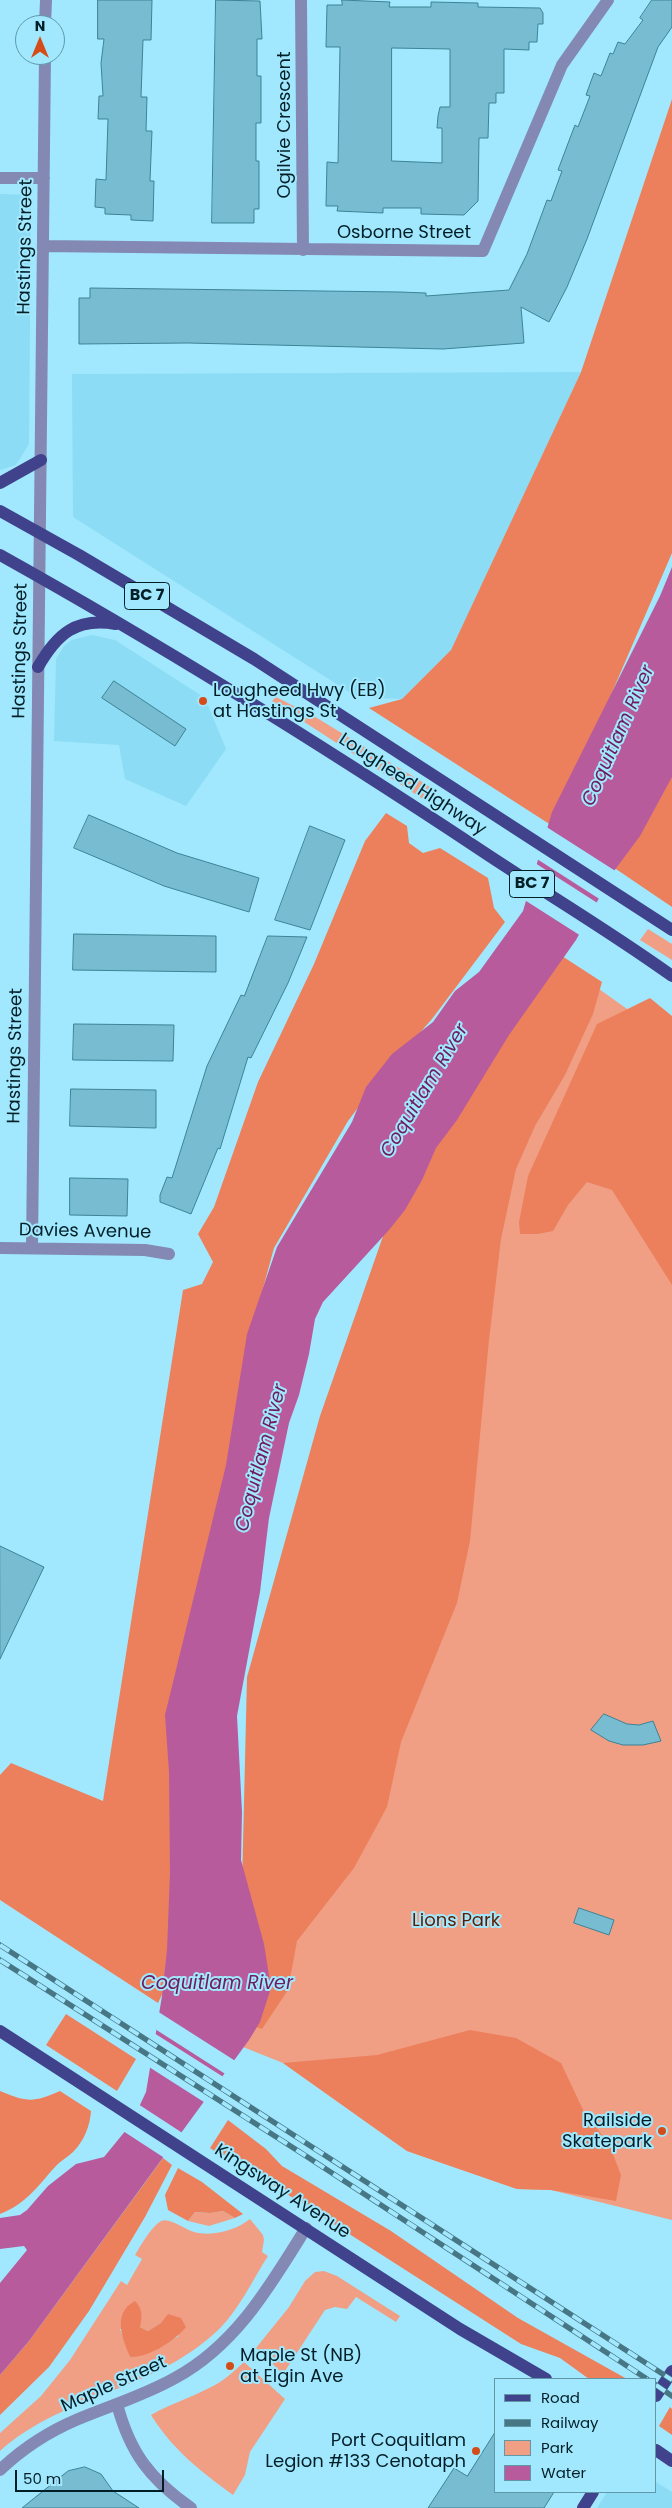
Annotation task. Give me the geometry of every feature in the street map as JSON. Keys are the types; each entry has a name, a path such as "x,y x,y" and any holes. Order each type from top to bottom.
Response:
{"main road":[{"path":"0,483 41,460"},
{"name":"Lougheed Highway","path":"0,511 254,659 672,930"},
{"name":"Lougheed Highway","path":"0,555 216,680 436,820 672,976"},
{"path":"38,667 53,642 71,628 95,622 124,626"},
{"name":"Kingsway Avenue","path":"0,2031 460,2329 544,2378"},
{"path":"657,2394 672,2371"},
{"path":"657,2451 672,2461"},
{"path":"583,2508 592,2493"}],"street":[{"path":"46,0 46,15"},
{"name":"Ogilvie Crescent","path":"301,0 303,250"},
{"name":"Osborne Street","path":"43,246 483,251 562,65 608,0"},
{"name":"Hastings Street","path":"32,1248 45,65"},
{"path":"0,178 44,178"},
{"name":"Davies Avenue","path":"0,1248 145,1250 169,1254"},
{"name":"Maple Street","path":"0,2470 43,2437 75,2420 117,2404 175,2378 230,2337 261,2298 306,2228"},
{"path":"117,2404 125,2434 148,2471 168,2491 191,2508"}],"shaded area":[{"path":"672,99 672,553 554,827 369,708 402,699 451,650 581,372"},
{"path":"0,194 31,195 29,444 16,465 0,470"},
{"path":"581,372 451,650 402,699 357,697 73,517 72,374"},
{"path":"92,635 115,640 205,698 226,749 186,806 125,779 119,745 54,741 56,659 64,646 72,640"},
{"path":"672,744 672,907 610,865"},
{"path":"386,813 407,826 409,843 423,853 440,848 488,878 494,908 505,922 432,1019 385,1072 348,1121 274,1248 245,1354 170,1978 158,2003 0,1900 0,1775 11,1763 103,1801 183,1290 202,1284 213,1262 198,1234 214,1207 258,1082 314,964 365,841"},
{"path":"545,945 602,982 593,1014 565,1075 535,1126 516,1169 501,1239 489,1340 470,1541 457,1603 401,1742 387,1807 354,1868 297,1941 288,1990 262,2029 247,2024 239,2010 247,1677 320,1416 388,1222"},
{"path":"650,998 672,1016 672,1285 612,1190 587,1182 568,1205 553,1231 538,1234 520,1234 519,1222 528,1176 597,1024"},
{"path":"66,2014 136,2059 117,2091 46,2045"},
{"path":"470,2030 516,2038 561,2063 584,2112 609,2144 621,2175 616,2201 551,2190 517,2189 407,2151 283,2063 377,2055"},
{"path":"0,2091 30,2100 43,2098 60,2091 91,2111 86,2133 77,2148 57,2165 24,2200 0,2214"},
{"path":"228,2120 266,2149 282,2166 391,2231 518,2318 625,2378 588,2378 560,2358 521,2344 279,2189 234,2157 219,2154 210,2148"},
{"path":"163,2158 172,2165 145,2217 89,2311 49,2367 0,2415 0,2375 29,2341"},
{"path":"178,2168 202,2182 243,2214 235,2218 223,2211 210,2213 195,2212 188,2221 168,2210 165,2195"},
{"path":"135,2301 141,2313 140,2327 148,2331 161,2323 168,2314 181,2318 186,2327 161,2348 145,2355 130,2357 122,2334 121,2319 123,2312"},
{"path":"670,2407 672,2409 672,2435 659,2426"},
{"path":"657,2483 672,2492 672,2508 597,2508 606,2493 657,2493"}],"green space":[{"path":"276,697 317,718 437,791 429,803 272,701"},
{"path":"648,929 672,944 672,960 640,940"},
{"name":"Lions Park","path":"557,959 672,1041 672,2220 551,2190 517,2189 407,2151 283,2063 233,2043"},
{"path":"223,2211 235,2218 209,2226 188,2221 195,2212 210,2213"},
{"path":"250,2219 263,2235 262,2252 268,2256 238,2306 216,2332 191,2352 164,2368 52,2417 25,2432 0,2451 0,2433 41,2396 70,2360 121,2281 127,2285 142,2259 135,2255 146,2236 157,2224 164,2220 194,2232 209,2234 224,2232","holes":["161,2323 179,2336 150,2352 130,2357 120,2329 140,2327 148,2331"]},
{"path":"324,2271 337,2276 400,2316 396,2322 356,2297 347,2309 335,2307 325,2310 283,2374 256,2348 289,2307 305,2281 315,2272"},
{"path":"244,2362 285,2399 250,2452 245,2475 233,2495 188,2459 168,2439 151,2415 214,2386"}],"water":[{"name":"Coquitlam River","path":"672,567 672,777 640,836 614,871 576,940 509,1035 457,1120 436,1148 422,1180 405,1210 323,1302 315,1319 309,1354 299,1395 289,1423 269,1518 260,1592 237,1716 242,1812 241,1860 264,1944 271,1988 260,2022 249,2040 29,2341 0,2375 0,2283 27,2250 24,2246 0,2249 0,2218 20,2215 27,2210 48,2186 76,2164 104,2157 131,2124 146,2092 162,1996 167,1950 170,1873 169,1772 165,1715 226,1465 247,1334 277,1247 352,1122 366,1087 392,1054 433,1022 455,991 479,972 523,911 552,812 660,596"}],"pier":[{"path":"545,826 617,872 601,900 537,859"},
{"path":"535,863 599,904 581,936 523,899"},
{"path":"157,2011 237,2062 227,2075 155,2029"},
{"path":"154,2033 225,2078 207,2104 149,2067"},
{"path":"138,2104 184,2134 166,2159 123,2131"}],"building":[{"path":"98,0 152,0 151,40 143,40 141,97 147,97 146,131 152,131 150,181 154,181 153,221 131,220 131,215 105,214 105,208 95,207 96,179 106,180 108,119 98,119 99,96 103,96 101,63 104,39 98,39"},
{"path":"216,0 260,1 262,39 257,39 257,76 261,76 261,123 256,123 256,161 259,161 259,209 254,209 254,223 212,223"},
{"path":"342,0 390,2 389,7 431,7 431,2 478,3 478,7 540,8 543,13 543,24 538,24 537,42 529,42 529,50 504,49 504,93 496,93 496,103 489,103 488,138 479,138 478,201 464,215 421,214 421,208 383,208 383,213 337,211 338,206 326,206 327,162 338,163 340,47 326,47 327,5 342,5","holes":["392,48 450,49 450,107 440,107 437,128 442,128 442,163 392,161"]},
{"path":"652,0 672,0 672,27 658,47 587,239 567,287 549,322 521,307 524,343 443,349 188,343 79,344 79,298 90,298 90,288 400,292 426,293 426,296 509,290 527,254 547,200 551,201 562,171 558,170 575,125 578,127 590,96 586,95 594,73 601,76 610,53 613,54 618,42 625,44 643,20 640,18"},
{"path":"114,681 186,729 175,746 102,698"},
{"path":"89,815 177,853 259,878 249,912 164,886 74,848"},
{"path":"310,826 345,840 310,930 275,920"},
{"path":"74,934 216,936 216,972 73,970"},
{"path":"268,936 307,937 288,983 251,1058 248,1057 220,1149 218,1148 191,1214 160,1202 160,1195 167,1177 172,1178 207,1066 241,995 244,996"},
{"path":"74,1024 174,1025 173,1061 73,1060"},
{"path":"71,1089 156,1090 156,1128 70,1126"},
{"path":"70,1178 128,1179 127,1216 70,1215"},
{"path":"0,1546 44,1567 0,1659"},
{"path":"604,1714 627,1724 639,1725 653,1721 661,1741 643,1745 623,1745 609,1741 591,1730"},
{"path":"579,1908 614,1920 609,1935 574,1923"},
{"path":"494,2434 494,2493 553,2493 544,2508 428,2508 454,2468 467,2476"},
{"path":"85,2467 101,2474 113,2491 139,2508 22,2508 68,2471"}],"railway":[{"path":"0,1945 672,2380"},
{"path":"0,1960 306,2156 645,2378"},
{"path":"657,2386 672,2396"}],"place":[{"name":"Lougheed Hwy (EB) at Hastings St","path":"203,701"},
{"name":"Railside Skatepark","path":"662,2131"},
{"name":"Maple St (NB) at Elgin Ave","path":"230,2366"},
{"name":"Port Coquitlam Legion #133 Cenotaph","path":"476,2451"}]}
